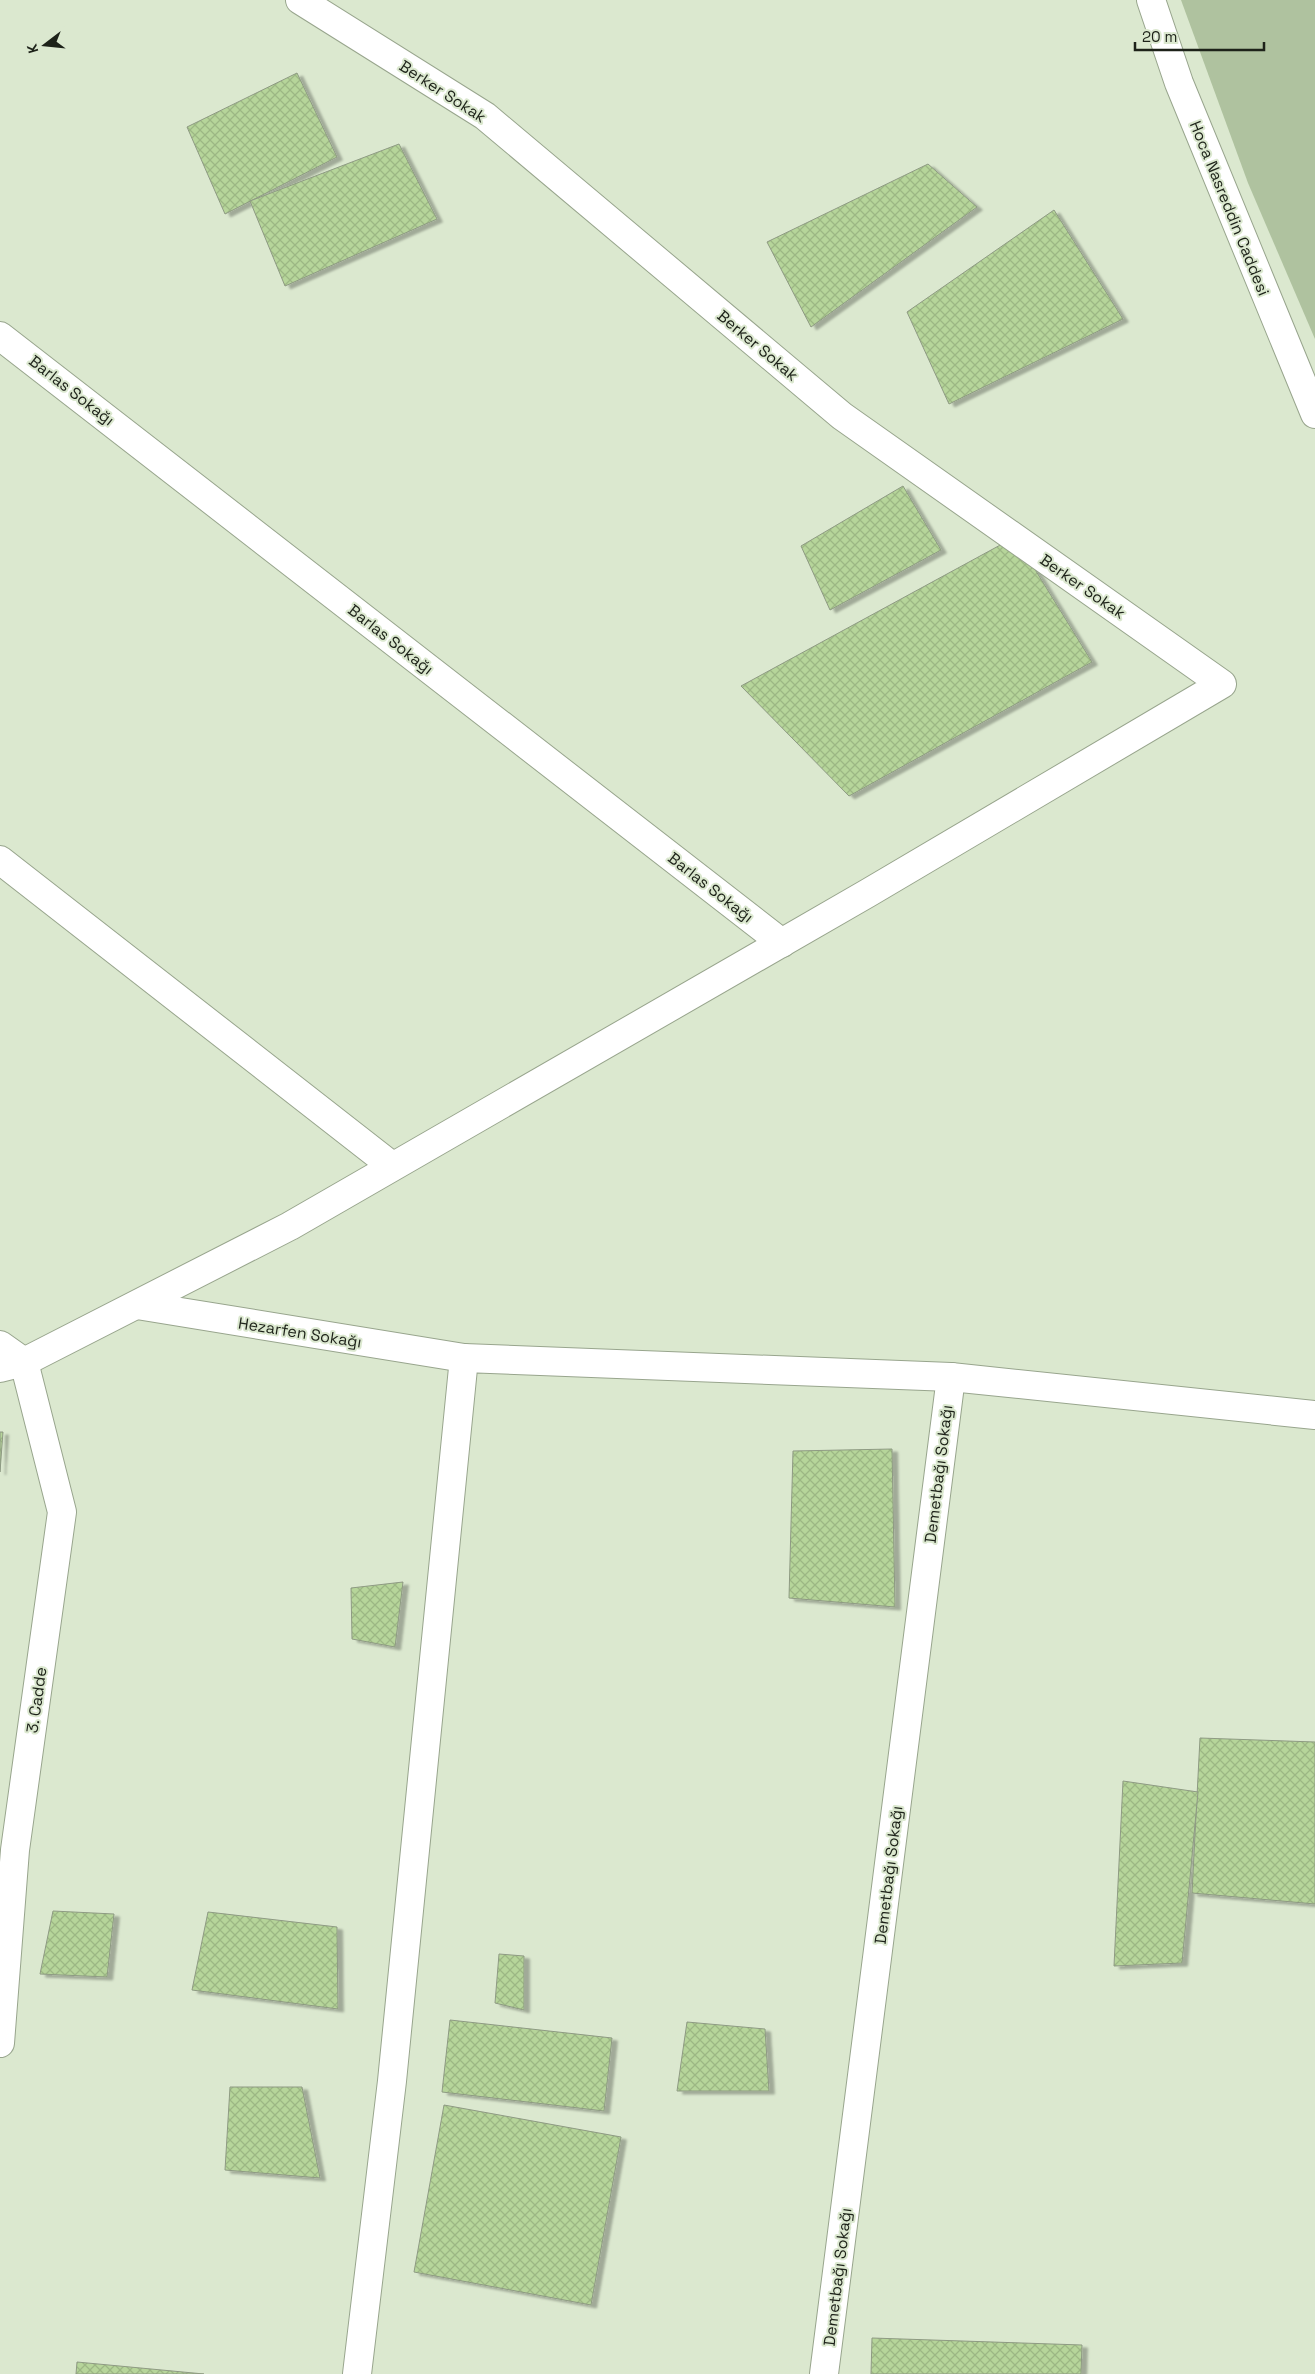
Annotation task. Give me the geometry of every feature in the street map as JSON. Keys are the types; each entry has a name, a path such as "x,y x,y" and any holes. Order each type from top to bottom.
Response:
{"street":[{"name":"Berker Sokak","path":"300,0 485,116 842,416 1222,684 782,942"},
{"name":"Hoca Nasreddin Caddesi","path":"1151,0 1179,83 1315,414"},
{"name":"Barlas Sokağı","path":"0,336 782,942"},
{"path":"0,860 392,1166"},
{"path":"0,1345 12,1365 137,1305 290,1226 782,942"},
{"name":"Hezarfen Sokağı","path":"137,1305 464,1358 951,1377 1315,1414"},
{"path":"357,2374 392,2081 464,1358"},
{"name":"3. Cadde","path":"0,2043 15,1850 62,1512 12,1365"},
{"name":"Demetbağı Sokağı","path":"824,2374 951,1377"}],"green space":[{"path":"1181,0 1315,0 1315,339 1248,183"}],"building":[{"path":"297,73 337,157 225,214 187,127"},
{"path":"399,144 437,219 285,286 250,201"},
{"path":"928,164 977,207 811,327 767,242"},
{"path":"1054,210 1123,319 949,404 907,312"},
{"path":"903,486 941,550 830,610 801,546"},
{"path":"1015,537 1092,662 849,796 741,686"},
{"path":"0,1432 3,1432 0,1472"},
{"path":"892,1449 895,1607 789,1598 793,1451"},
{"path":"403,1582 395,1647 352,1639 351,1588"},
{"path":"1200,1738 1315,1742 1315,1904 1192,1893"},
{"path":"1123,1781 1198,1792 1182,1963 1114,1966"},
{"path":"53,1911 114,1914 107,1977 40,1974"},
{"path":"208,1912 337,1927 338,2009 192,1990"},
{"path":"499,1954 524,1956 524,2010 495,2003"},
{"path":"450,2020 612,2038 604,2111 442,2092"},
{"path":"687,2022 765,2029 769,2091 677,2091"},
{"path":"230,2087 302,2087 320,2178 225,2170"},
{"path":"444,2105 621,2137 591,2305 414,2272"},
{"path":"872,2338 1082,2345 1081,2374 871,2374"},
{"path":"77,2362 204,2374 76,2374"}]}
